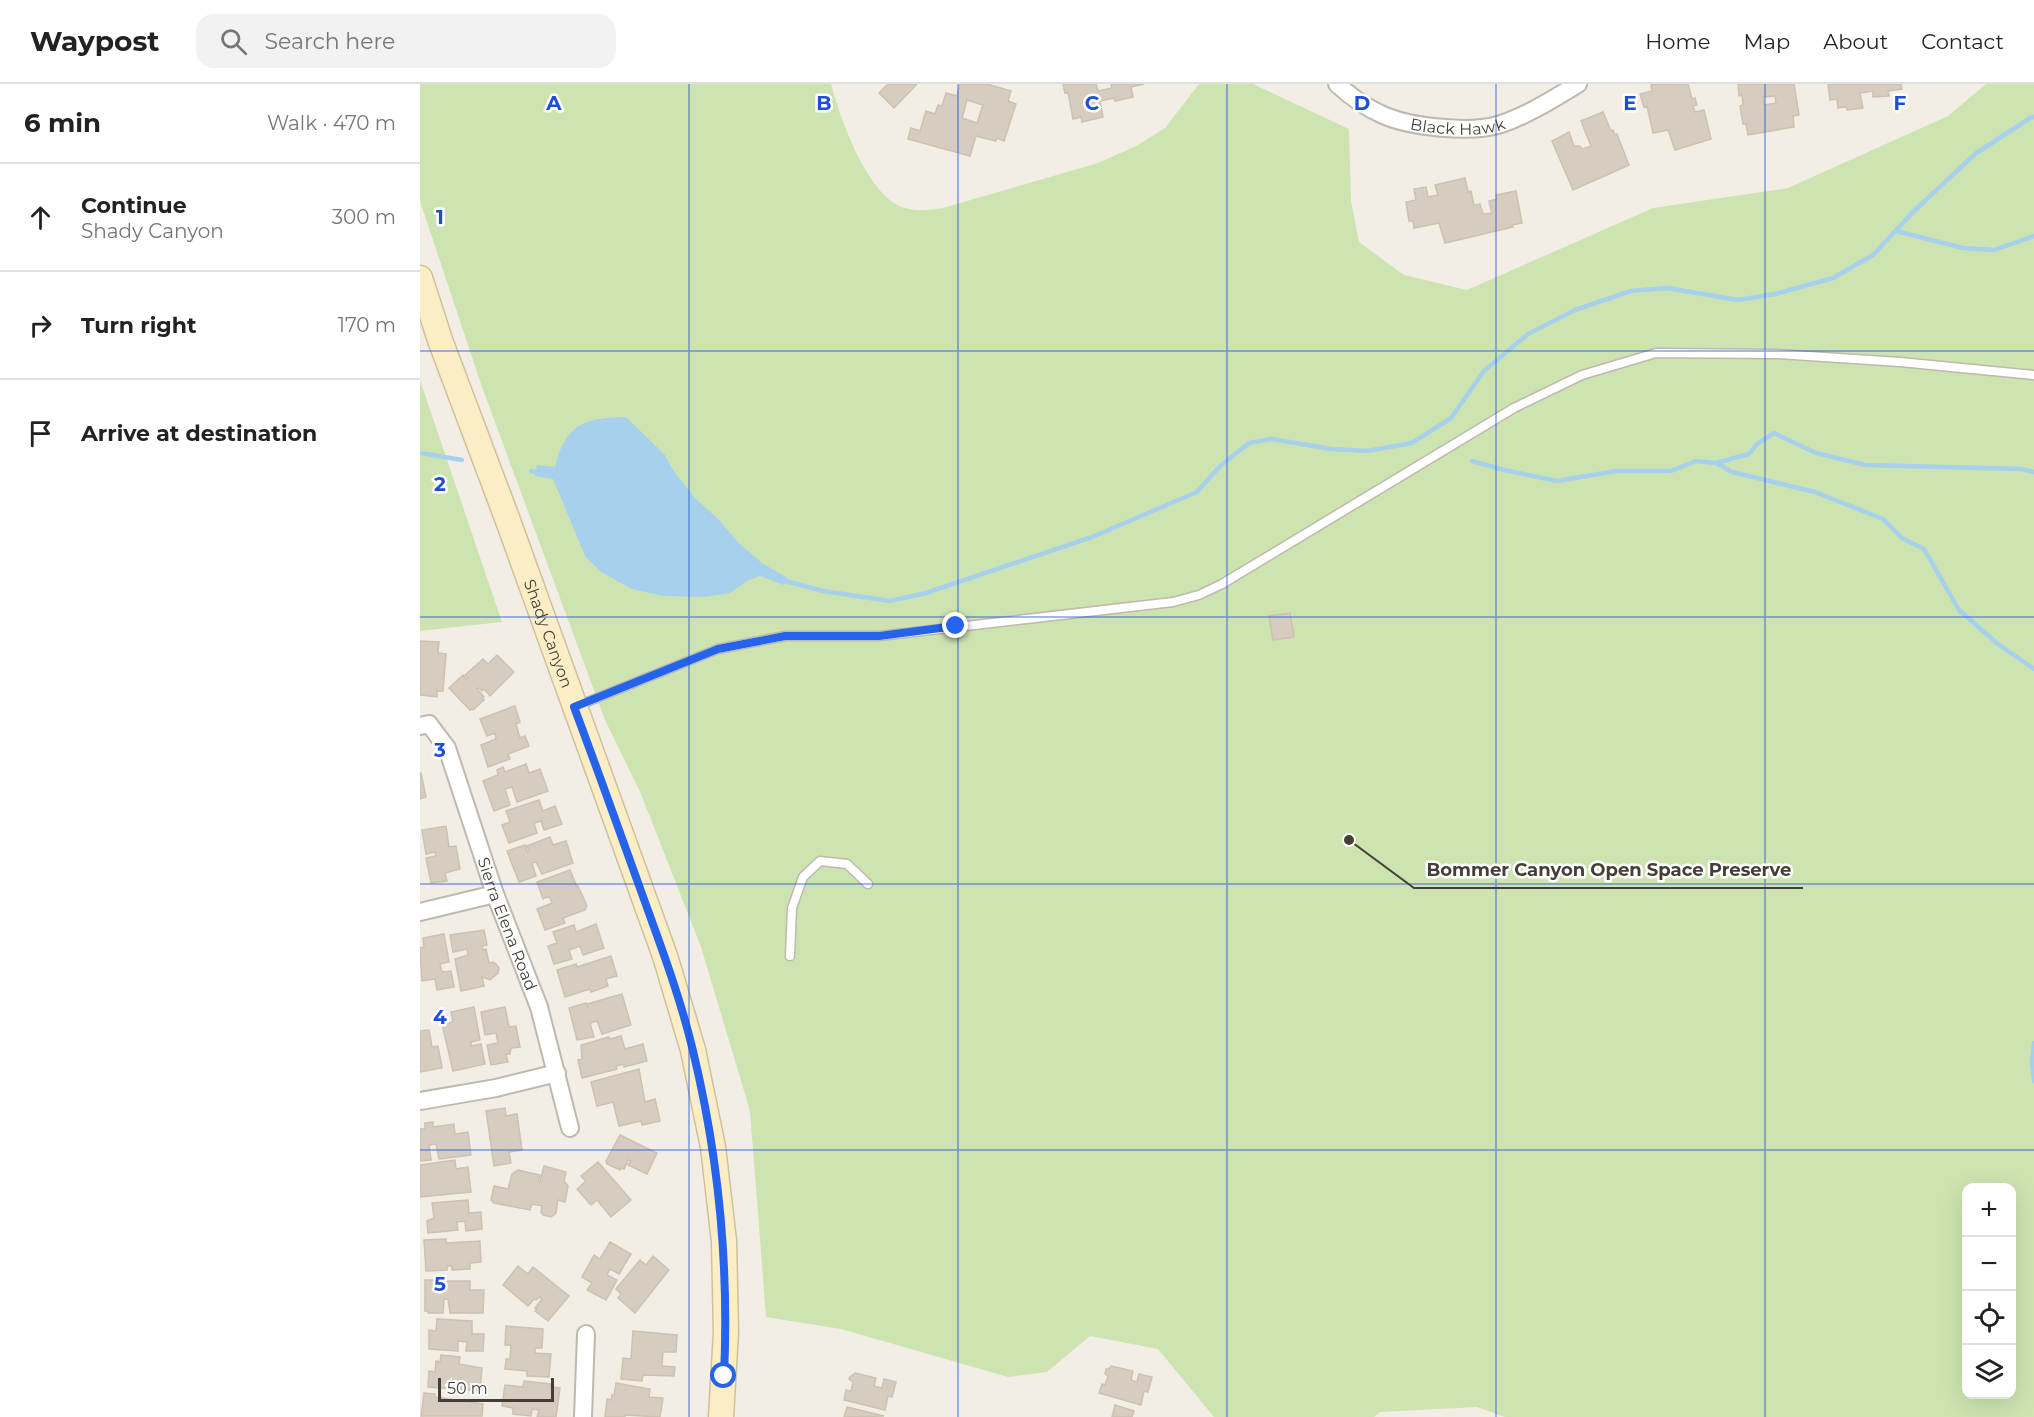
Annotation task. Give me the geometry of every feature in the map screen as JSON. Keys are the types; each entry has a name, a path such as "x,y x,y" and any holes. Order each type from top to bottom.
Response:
{"main road":[{"name":"Shady Canyon","path":"420,278 665,956 684,1016 704,1099 719,1191 724,1241 726,1332 721,1417"}],"street":[{"name":"Black Hawk","path":"1337,84 1348,94 1384,115 1428,126 1465,129 1499,125 1538,108 1578,84"},
{"name":"Sierra Elena Road","path":"424,725 447,748 495,894 540,1007 570,1128"},
{"path":"420,912 495,894"},
{"path":"420,1101 496,1088 557,1072"},
{"path":"583,1417 586,1334"}],"lane":[{"path":"574,707 718,649 785,636 879,636 1173,602 1199,595 1264,559 1514,408 1582,375 1656,353 1788,355 1900,362 2034,375"},
{"path":"790,956 792,908 803,877 820,861 847,864 867,884"}],"green space":[{"path":"420,84 831,84 848,134 877,187 889,199 902,207 922,210 943,208 1098,163 1136,146 1165,128 1199,84 1253,84 1349,129 1351,201 1359,242 1404,275 1467,290 1653,208 1788,188 1948,116 1986,84 2034,84 2034,1417 1505,1417 1477,1407 1380,1412 1374,1417 1214,1417 1158,1349 1090,1336 1047,1372 1008,1377 841,1329 766,1317 750,1111 701,947 641,794 605,720 482,387 420,201"},
{"path":"420,380 502,622 420,631"}],"water":[{"path":"626,417 664,454 675,473 696,499 739,543 763,564 788,578 784,585 760,576 747,581 730,593 705,597 663,596 632,589 601,572 585,556 553,479 535,476 537,465 555,467 565,441 579,426 599,419"}],"building":[{"path":"888,84 917,84 894,108 879,93"},
{"path":"960,84 987,84 1011,91 1008,101 1016,104 1004,141 976,136 970,156 908,139 911,128 920,131 926,111 935,114 938,105 942,106 946,93 957,96","holes":["967,100 983,105 977,123 962,118"]},
{"path":"1063,84 1096,84 1098,91 1112,88 1111,84 1144,84 1131,87 1133,97 1115,101 1114,98 1100,101 1103,117 1082,122 1081,117 1073,119 1068,92 1065,93"},
{"path":"1688,84 1692,99 1695,98 1697,105 1693,106 1695,112 1704,110 1711,139 1675,150 1668,130 1653,133 1647,106 1644,107 1640,94 1652,91 1651,85"},
{"path":"1738,84 1794,84 1799,115 1793,116 1794,127 1748,135 1746,124 1743,124 1740,106 1743,105 1742,95 1739,96","holes":["1775,96 1776,103 1764,105 1763,97"]},
{"path":"1828,84 1901,84 1902,89 1888,91 1889,96 1873,97 1873,91 1860,93 1863,108 1847,110 1846,107 1838,108 1837,99 1830,100"},
{"path":"1603,112 1611,131 1617,134 1629,165 1573,190 1552,141 1569,132 1574,146 1583,149 1591,146 1581,121"},
{"path":"1465,178 1474,205 1480,204 1483,214 1492,213 1489,201 1497,199 1496,195 1516,191 1522,223 1445,243 1439,223 1414,228 1413,221 1409,221 1406,202 1416,200 1414,189 1426,187 1428,197 1438,195 1435,185"},
{"path":"1290,613 1294,637 1273,640 1269,616"},
{"path":"420,641 439,642 438,653 446,654 443,691 437,691 437,697 420,695"},
{"path":"497,655 514,672 490,696 484,689 482,691 477,689 484,700 470,710 449,688 463,675 466,679 468,678 465,675 483,659 488,664"},
{"path":"515,706 520,722 516,724 520,738 525,736 529,746 508,754 510,759 488,767 481,745 496,739 495,733 487,736 480,719"},
{"path":"526,764 529,773 540,769 548,791 517,802 512,787 505,789 510,805 494,811 483,781 498,775 497,770 503,767 505,772"},
{"path":"420,774 426,797 420,799"},
{"path":"539,800 543,811 555,806 562,824 544,830 541,821 534,823 537,833 509,843 502,825 510,822 506,811"},
{"path":"446,826 449,847 456,846 460,869 445,873 447,881 431,883 426,858 436,856 435,852 426,854 422,830"},
{"path":"550,837 553,845 566,841 573,863 542,874 536,862 532,863 536,876 519,882 507,851 525,845 527,851 529,850 527,846"},
{"path":"570,870 587,906 585,910 563,918 565,923 545,930 537,909 552,903 549,896 543,899 537,882"},
{"path":"596,924 604,948 583,955 580,946 569,950 572,959 554,964 548,946 557,943 553,932 574,925 576,932"},
{"path":"484,930 487,945 482,946 483,950 486,949 489,963 493,962 499,968 498,973 490,980 482,977 484,986 461,991 455,959 468,955 467,949 453,952 450,935"},
{"path":"444,934 449,962 440,964 442,972 451,971 454,987 437,990 435,979 422,981 420,948 424,947 423,938"},
{"path":"611,956 617,976 606,979 608,986 565,997 557,970 576,964 577,967"},
{"path":"622,994 631,1025 602,1034 597,1021 590,1023 594,1037 577,1040 569,1008 586,1003 588,1008 587,1004"},
{"path":"474,1007 480,1040 471,1042 471,1046 481,1044 485,1064 453,1071 442,1024 453,1022 451,1012"},
{"path":"505,1007 509,1027 516,1026 520,1047 511,1048 510,1054 506,1054 508,1062 491,1065 487,1045 498,1043 496,1033 485,1035 481,1012"},
{"path":"429,1030 432,1047 438,1046 442,1068 420,1072 420,1031"},
{"path":"621,1036 625,1049 643,1044 647,1061 624,1067 624,1064 616,1066 617,1069 582,1078 578,1060 582,1059 581,1045"},
{"path":"639,1069 645,1102 655,1099 660,1121 642,1125 641,1121 619,1126 613,1102 597,1106 591,1082"},
{"path":"505,1108 506,1116 517,1114 522,1150 509,1152 511,1163 494,1166 486,1111"},
{"path":"433,1122 433,1127 454,1124 455,1134 468,1132 471,1155 439,1159 436,1144 429,1145 431,1160 420,1161 420,1129 425,1129 425,1123"},
{"path":"620,1135 657,1153 647,1174 628,1165 631,1161 628,1160 624,1169 620,1170 607,1164 606,1161"},
{"path":"455,1160 456,1169 468,1167 471,1192 420,1197 420,1165"},
{"path":"598,1162 631,1200 611,1217 597,1200 591,1205 577,1189 586,1181 581,1176"},
{"path":"544,1166 566,1172 564,1181 568,1186 565,1202 558,1200 556,1213 551,1217 543,1215 542,1206 532,1204 530,1210 494,1203 491,1200 494,1186 508,1189 512,1174 518,1170 540,1175 538,1181 540,1182"},
{"path":"468,1200 469,1213 481,1212 482,1229 466,1231 465,1221 457,1222 458,1230 428,1233 427,1221 434,1218 432,1203"},
{"path":"446,1239 446,1243 480,1241 481,1262 470,1263 470,1269 452,1270 452,1266 447,1266 447,1270 426,1271 424,1240"},
{"path":"610,1242 631,1254 619,1274 610,1269 607,1275 617,1280 606,1300 587,1290 592,1283 582,1277 594,1255 600,1259"},
{"path":"653,1256 669,1270 635,1313 618,1298 621,1294 616,1289 640,1260 646,1265"},
{"path":"518,1266 528,1274 533,1267 569,1296 548,1321 535,1311 542,1299 539,1297 534,1299 528,1306 503,1285"},
{"path":"425,1280 444,1280 444,1286 446,1286 446,1281 470,1281 470,1290 484,1290 483,1313 450,1313 448,1299 444,1299 443,1313 428,1313 425,1311"},
{"path":"437,1319 472,1321 472,1334 484,1334 483,1351 466,1351 467,1342 458,1341 458,1351 429,1349 429,1330 436,1331"},
{"path":"506,1326 543,1329 542,1348 535,1348 535,1353 551,1354 549,1377 527,1376 527,1371 505,1369 506,1359 510,1359 511,1345 505,1345"},
{"path":"633,1331 677,1335 676,1352 663,1352 662,1366 675,1367 674,1376 643,1375 642,1381 621,1379 623,1358 631,1359"},
{"path":"441,1355 460,1357 459,1364 482,1368 480,1391 428,1387 429,1371 435,1372 436,1361 440,1362"},
{"path":"1111,1366 1133,1371 1131,1380 1137,1382 1139,1374 1152,1377 1148,1392 1144,1391 1141,1405 1099,1393 1108,1376 1105,1374 1106,1369"},
{"path":"855,1373 876,1378 874,1386 882,1388 884,1379 896,1382 892,1397 888,1396 885,1410 844,1400 846,1390 851,1391 853,1382 849,1379"},
{"path":"524,1381 551,1384 551,1387 560,1388 556,1417 537,1417 539,1410 532,1409 531,1416 513,1414 513,1408 502,1406 505,1385 523,1387"},
{"path":"616,1383 650,1389 649,1397 663,1398 660,1417 625,1415 625,1417 605,1417 607,1399 611,1400 612,1395 614,1396"},
{"path":"424,1393 435,1394 435,1397 483,1404 482,1416 421,1416"},
{"path":"1115,1405 1134,1411 1132,1417 1112,1417"},
{"path":"847,1407 884,1416 844,1417"}],"waterway":[{"path":"781,580 823,591 890,601 926,593 1092,537 1197,492 1220,466 1249,443 1272,439 1331,449 1367,451 1412,443 1451,418 1484,371 1528,334 1575,310 1631,291 1667,288 1738,300 1775,294 1833,278 1873,255 1913,212 1975,154 2034,117"},
{"path":"1896,231 1963,248 1994,250 2034,236"},
{"path":"1716,463 1749,454 1757,444 1774,433 1816,453 1865,465 2021,469 2034,472"},
{"path":"420,453 462,460"},
{"path":"1472,461 1557,481 1616,471 1671,471 1696,461 1716,463 1732,472 1815,492 1883,519 1902,538 1924,549 1959,610 1998,644 2034,669"},
{"path":"531,471 541,473"},
{"path":"2034,1043 2032,1062 2034,1081"}],"place":[{"name":"Bommer Canyon Open Space Preserve","path":"1349,840"}],"route":[{"path":"724,1376 726,1332 724,1241 713,1147 704,1099 681,1004 574,707 718,649 785,636 879,636 956,626"}]}
